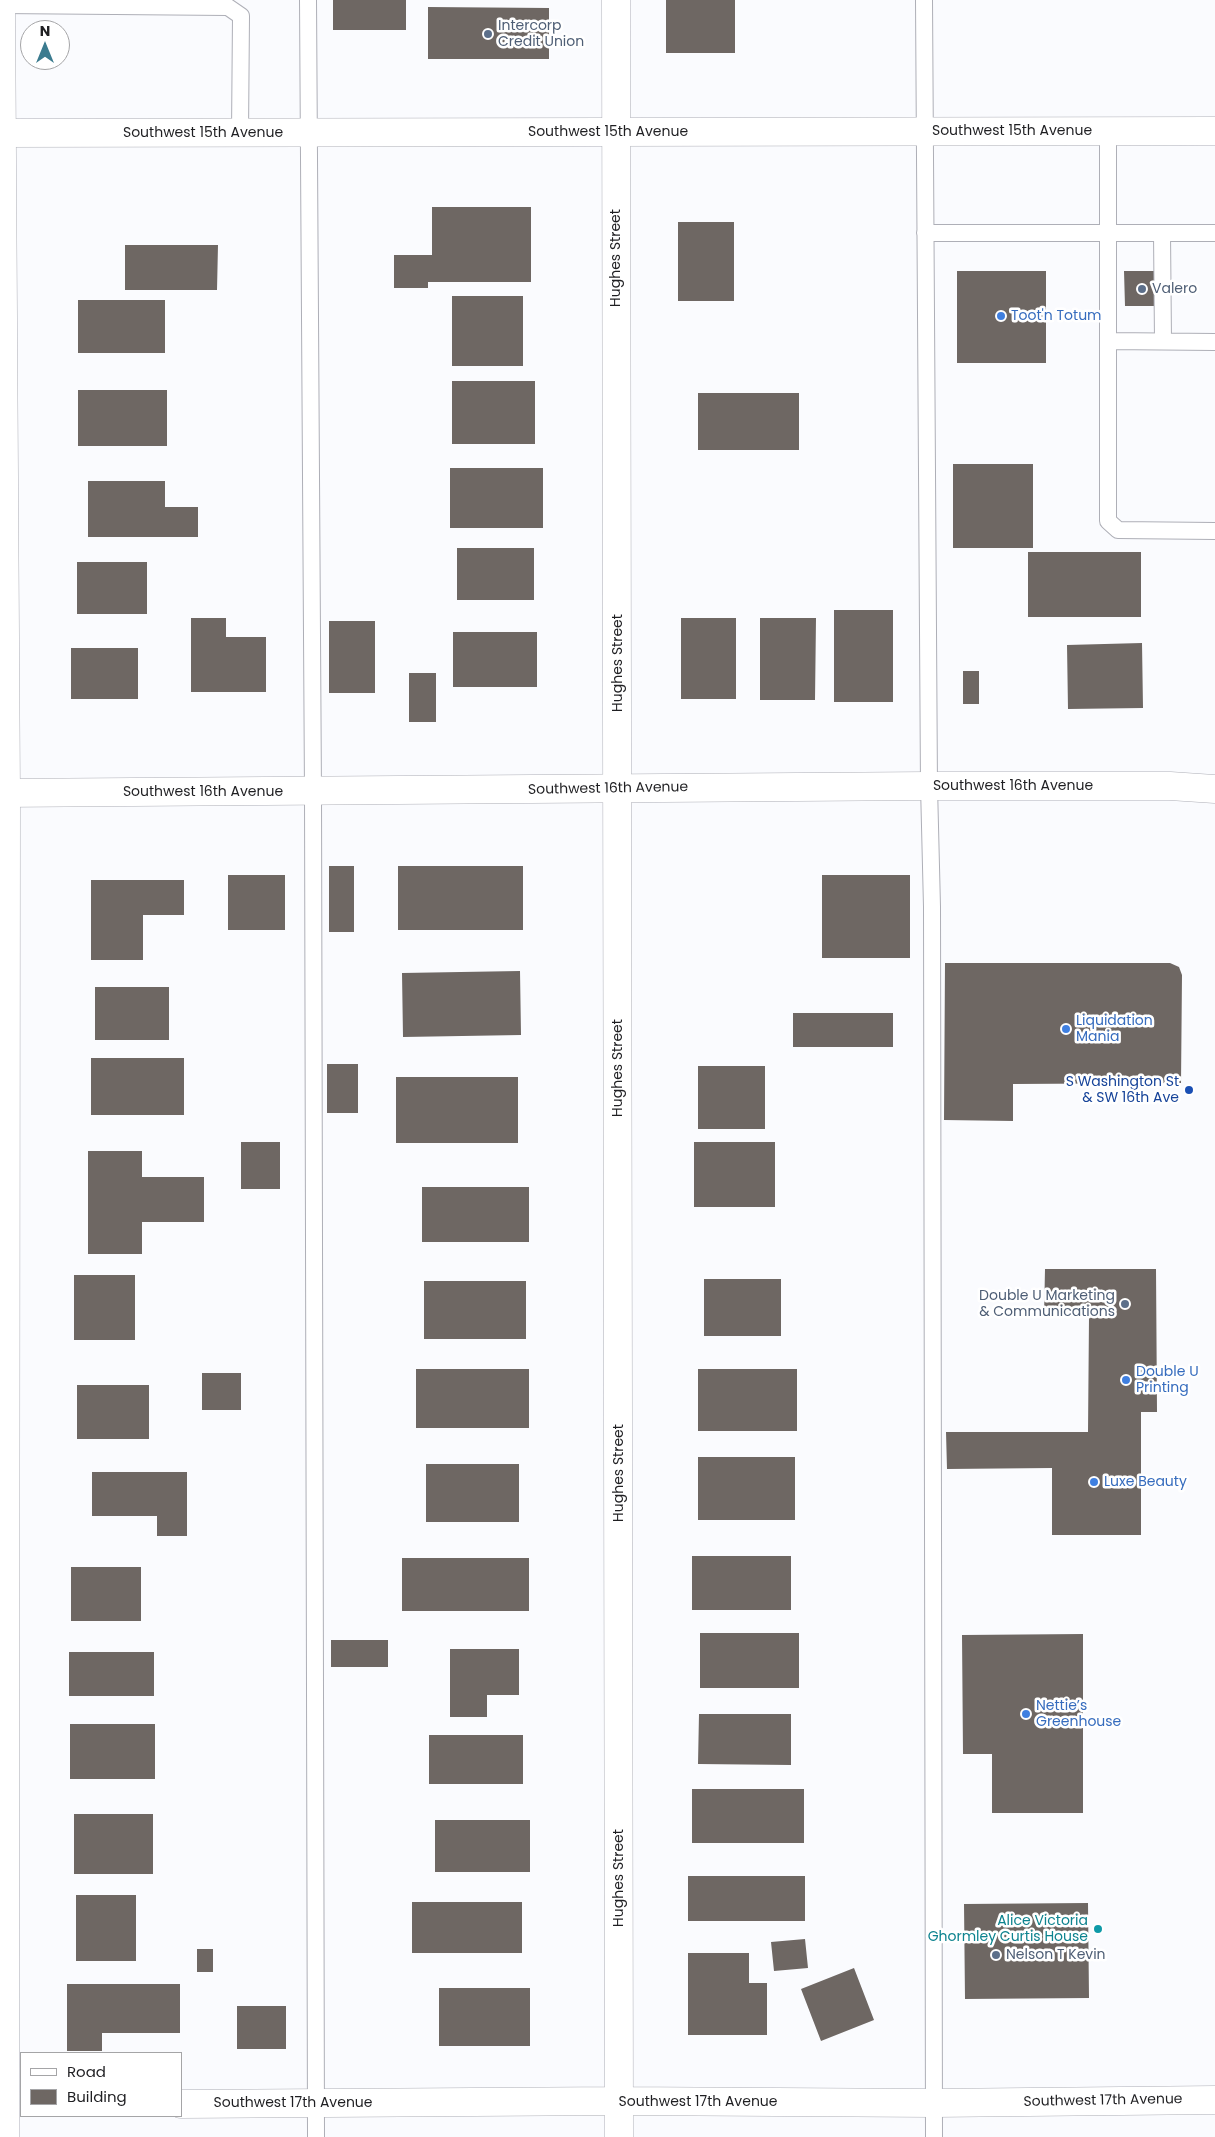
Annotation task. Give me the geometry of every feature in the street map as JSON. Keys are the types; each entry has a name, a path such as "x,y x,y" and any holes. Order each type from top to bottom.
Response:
{"street":[{"name":"Hughes Street","path":"616,0 620,2137"},
{"path":"1,3 9,2106 5,2137"},
{"name":"Southwest 15th Avenue","path":"0,133 1215,131"},
{"name":"Southwest 16th Avenue","path":"3,794 929,786 1170,786 1215,789"},
{"name":"Southwest 17th Avenue","path":"182,2104 619,2101 934,2103 1215,2100"}],"lane":[{"path":"308,0 313,792 316,2137"},
{"path":"924,0 929,786 932,936 934,2137"},
{"path":"1,3 228,7 241,16 240,133"},
{"path":"1108,131 1108,521 1118,530 1215,531"},
{"path":"925,233 1215,233"},
{"path":"1162,233 1163,342"},
{"path":"1108,341 1215,342"}],"building":[{"path":"333,0 406,0 406,30 333,30"},
{"path":"666,0 735,0 735,53 666,53"},
{"path":"428,7 549,8 549,59 428,59"},
{"path":"432,207 531,207 531,282 428,282 428,288 394,288 394,255 432,255"},
{"path":"678,222 734,222 734,301 678,301"},
{"path":"125,245 218,245 217,290 125,290"},
{"path":"957,271 1046,271 1046,363 957,363"},
{"name":"Valero","path":"1124,271 1159,271 1160,306 1125,306"},
{"path":"452,296 523,296 523,366 452,366"},
{"path":"78,300 165,300 165,353 78,353"},
{"path":"452,381 535,381 535,444 452,444"},
{"path":"78,390 167,390 167,446 78,446"},
{"path":"698,393 799,393 799,450 698,450"},
{"path":"953,464 1033,464 1033,548 953,548"},
{"path":"450,468 543,468 543,528 450,528"},
{"path":"88,481 165,481 165,507 198,507 198,537 88,537"},
{"path":"457,548 534,548 534,600 457,600"},
{"path":"1028,552 1141,552 1141,617 1028,617"},
{"path":"77,562 147,562 147,614 77,614"},
{"path":"834,610 893,610 893,702 834,702"},
{"path":"191,618 226,618 226,637 266,637 266,692 191,692"},
{"path":"681,618 736,618 736,699 681,699"},
{"path":"760,618 816,618 815,700 760,700"},
{"path":"329,621 375,621 375,693 329,693"},
{"path":"453,632 537,632 537,687 453,687"},
{"path":"1142,643 1143,708 1068,709 1067,645"},
{"path":"71,648 138,648 138,699 71,699"},
{"path":"963,671 979,671 979,704 963,704"},
{"path":"409,673 436,673 436,722 409,722"},
{"path":"329,866 354,866 354,932 329,932"},
{"path":"398,866 523,866 523,930 398,930"},
{"path":"228,875 285,875 285,930 228,930"},
{"path":"822,875 910,875 910,958 822,958"},
{"path":"91,880 184,880 184,915 143,915 143,960 91,960"},
{"path":"945,963 1170,963 1179,967 1182,975 1181,1083 1013,1084 1013,1121 944,1120"},
{"path":"520,971 521,1035 403,1037 402,973"},
{"path":"95,987 169,987 169,1040 95,1040"},
{"path":"793,1013 893,1013 893,1047 793,1047"},
{"path":"91,1058 184,1058 184,1115 91,1115"},
{"path":"327,1064 358,1064 358,1113 327,1113"},
{"path":"698,1066 765,1066 765,1129 698,1129"},
{"path":"396,1077 518,1077 518,1143 396,1143"},
{"path":"241,1142 280,1142 280,1189 241,1189"},
{"path":"694,1142 775,1142 775,1207 694,1207"},
{"path":"88,1151 142,1151 142,1177 204,1177 204,1222 142,1222 142,1254 88,1254"},
{"path":"422,1187 529,1187 529,1242 422,1242"},
{"path":"1045,1269 1156,1269 1157,1412 1141,1412 1141,1535 1052,1535 1052,1468 947,1469 946,1432 1088,1432 1089,1317 1044,1317"},
{"path":"74,1275 135,1275 135,1340 74,1340"},
{"path":"704,1279 781,1279 781,1336 704,1336"},
{"path":"424,1281 526,1281 526,1339 424,1339"},
{"path":"416,1369 529,1369 529,1428 416,1428"},
{"path":"698,1369 797,1369 797,1431 698,1431"},
{"path":"202,1373 241,1373 241,1410 202,1410"},
{"path":"77,1385 149,1385 149,1439 77,1439"},
{"path":"698,1457 795,1457 795,1520 698,1520"},
{"path":"426,1464 519,1464 519,1522 426,1522"},
{"path":"92,1472 187,1472 187,1536 157,1536 157,1516 92,1516"},
{"path":"692,1556 791,1556 791,1610 692,1610"},
{"path":"402,1558 529,1558 529,1611 402,1611"},
{"path":"71,1567 141,1567 141,1621 71,1621"},
{"path":"700,1633 799,1633 799,1688 700,1688"},
{"path":"1083,1634 1083,1813 992,1813 992,1754 963,1754 962,1635"},
{"path":"331,1640 388,1640 388,1667 331,1667"},
{"path":"450,1649 519,1649 519,1695 487,1695 487,1717 450,1717"},
{"path":"69,1652 154,1652 154,1696 69,1696"},
{"path":"699,1714 791,1714 791,1765 698,1764"},
{"path":"70,1724 155,1724 155,1779 70,1779"},
{"path":"429,1735 523,1735 523,1784 429,1784"},
{"path":"692,1789 804,1789 804,1843 692,1843"},
{"path":"74,1814 153,1814 153,1874 74,1874"},
{"path":"435,1820 530,1820 530,1872 435,1872"},
{"path":"688,1876 805,1876 805,1921 688,1921"},
{"path":"76,1895 136,1895 136,1961 76,1961"},
{"path":"412,1902 522,1902 522,1953 412,1953"},
{"path":"1088,1903 1089,1998 965,1999 964,1904"},
{"path":"805,1939 808,1968 774,1971 771,1942"},
{"path":"197,1949 213,1949 213,1972 197,1972"},
{"path":"688,1953 749,1953 749,1983 767,1983 767,2035 688,2035"},
{"path":"854,1968 874,2020 821,2041 801,1989"},
{"path":"67,1984 180,1984 180,2033 102,2033 102,2051 67,2051"},
{"path":"439,1988 530,1988 530,2046 439,2046"},
{"path":"237,2006 286,2006 286,2049 237,2049"}],"place":[{"name":"Intercorp Credit Union","path":"488,34"},
{"name":"Valero","path":"1142,289"},
{"name":"Toot'n Totum","path":"1001,316"},
{"name":"Liquidation Mania","path":"1066,1029"},
{"name":"S Washington St & SW 16th Ave","path":"1189,1090"},
{"name":"Double U Marketing & Communications","path":"1125,1304"},
{"name":"Double U Printing","path":"1126,1380"},
{"name":"Luxe Beauty","path":"1094,1482"},
{"name":"Nettie’s Greenhouse","path":"1026,1714"},
{"name":"Alice Victoria Ghormley Curtis House","path":"1098,1929"},
{"name":"Nelson T Kevin","path":"996,1955"}]}
